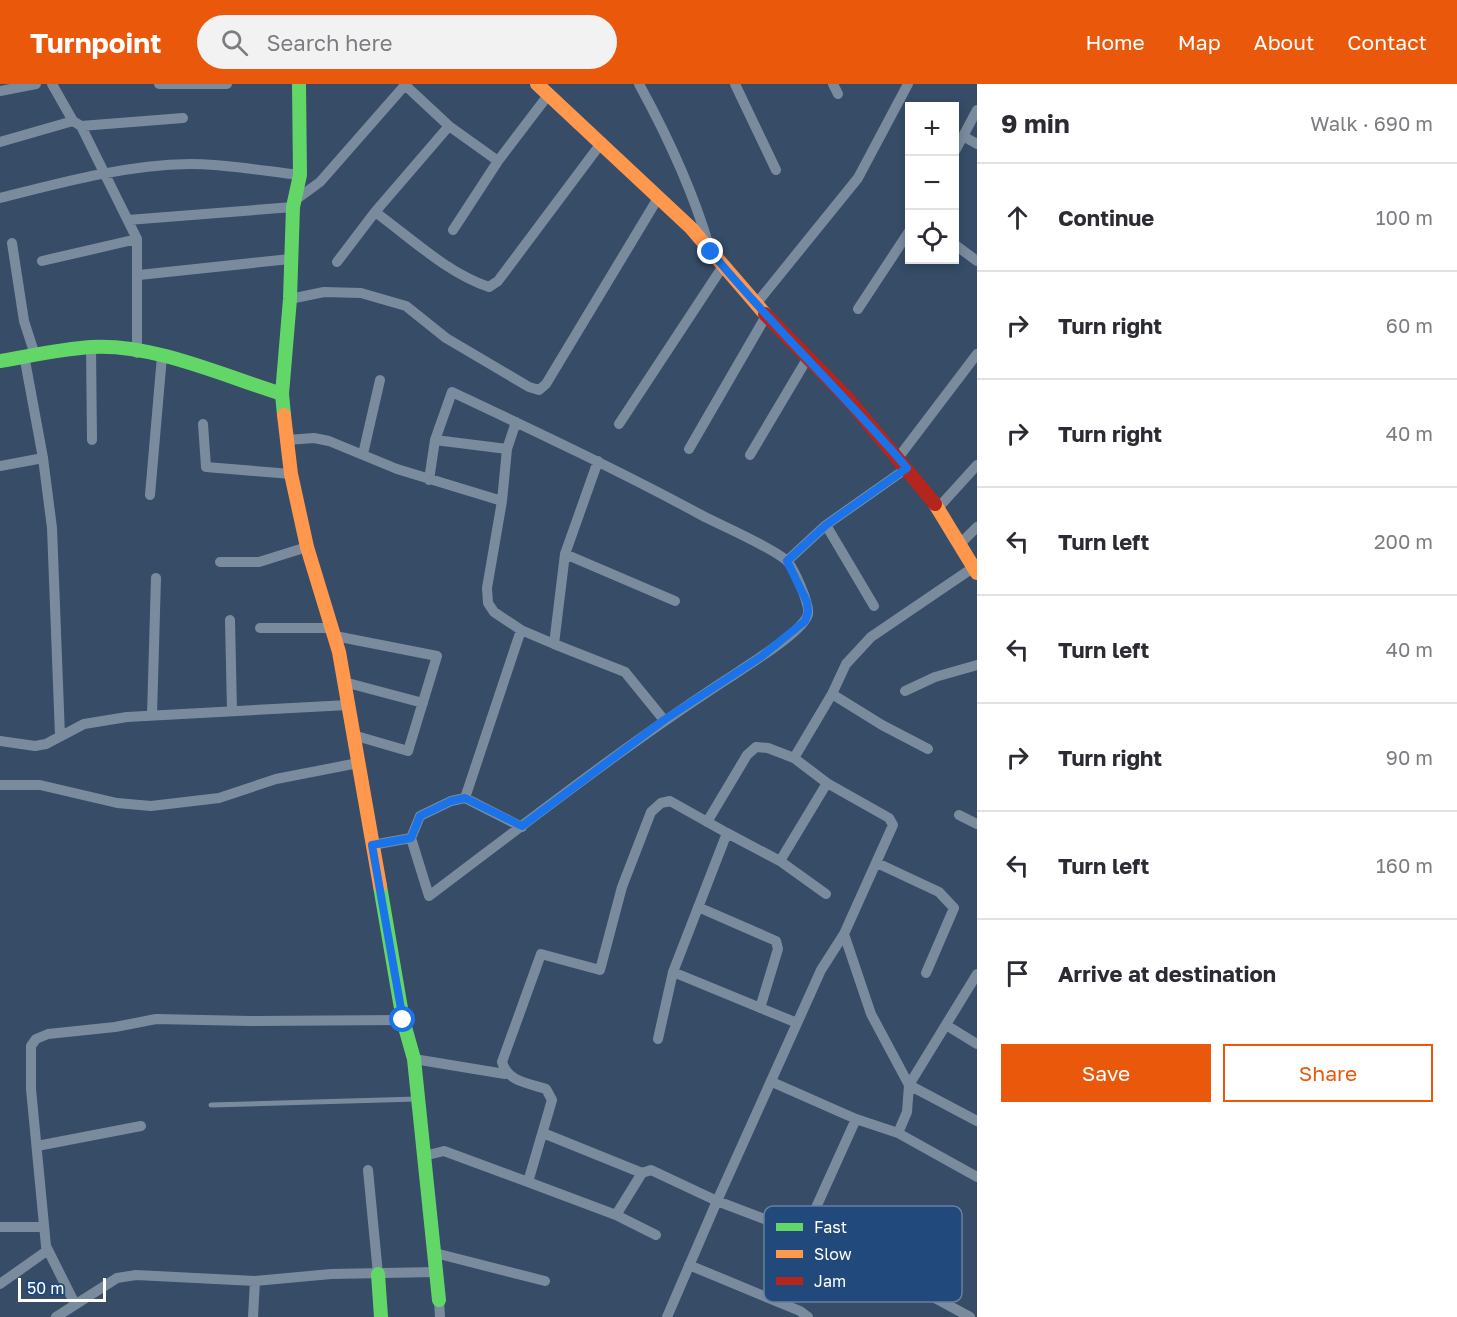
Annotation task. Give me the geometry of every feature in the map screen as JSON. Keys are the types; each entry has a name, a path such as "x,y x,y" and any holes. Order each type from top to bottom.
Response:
{"street":[{"path":"0,91 36,84"},
{"path":"52,84 105,172 136,239 139,275 137,353"},
{"path":"159,84 227,84"},
{"path":"299,84 300,175 294,204 290,299 282,394 287,440 291,474 307,547 333,632 344,682 403,1020 414,1059 440,1317"},
{"path":"128,220 294,204 320,182 405,84 449,126 498,161"},
{"path":"537,84 602,142 691,228 766,316 849,400 938,508 961,543 975,570 871,637 846,664 832,694 794,758"},
{"path":"639,84 676,154 694,197 711,252"},
{"path":"735,84 776,170"},
{"path":"756,304 858,178 908,84"},
{"path":"453,230 498,161 549,94"},
{"path":"959,144 977,110"},
{"path":"0,142 77,123 183,118"},
{"path":"337,262 375,212 449,126"},
{"path":"963,136 977,144"},
{"path":"375,212 445,264 476,283 489,288 498,281 602,142"},
{"path":"0,198 105,172 193,164 300,175"},
{"path":"290,299 324,292 361,293 406,306 446,338 529,387 539,390 546,384 658,198"},
{"path":"858,309 905,236"},
{"path":"42,261 136,239"},
{"path":"12,243 30,355 52,528 60,736"},
{"path":"959,248 977,261"},
{"path":"139,275 290,259"},
{"path":"619,424 723,266"},
{"path":"689,449 766,316"},
{"path":"0,361 90,347 162,356 282,394"},
{"path":"90,347 92,440"},
{"path":"787,561 826,525 903,463 977,354"},
{"path":"150,495 162,356"},
{"path":"750,455 807,359"},
{"path":"363,454 380,380"},
{"path":"429,480 435,440 452,392 598,461 787,561 807,602 808,612 805,621 762,656 664,720 429,896 411,838 420,816 451,801 465,798 522,826"},
{"path":"516,422 507,449 502,501 487,588 488,603 494,612 521,630 625,672 664,720"},
{"path":"203,424 206,467 291,474"},
{"path":"287,440 314,438 429,480 502,501"},
{"path":"435,440 507,449"},
{"path":"0,466 43,458"},
{"path":"554,644 565,554 598,461"},
{"path":"938,508 977,465"},
{"path":"826,525 874,606"},
{"path":"961,543 977,527"},
{"path":"220,562 259,562 307,547"},
{"path":"565,554 675,601"},
{"path":"152,715 156,578"},
{"path":"230,620 232,711"},
{"path":"260,628 333,632 437,656 408,751 353,735"},
{"path":"465,798 521,630"},
{"path":"904,690 935,677 977,665"},
{"path":"344,682 423,703"},
{"path":"832,694 882,725 928,748"},
{"path":"0,741 35,746 84,724 152,715 348,705"},
{"path":"667,1317 821,970 844,934 893,825 889,818 827,783 794,758 768,748 756,747 747,755 707,822"},
{"path":"0,785 40,785 117,803 151,806 219,798 276,779 358,763"},
{"path":"780,861 827,783"},
{"path":"506,1074 502,1062 541,954 600,970 622,887 651,812 661,803 670,801 780,861 825,894"},
{"path":"959,815 977,824"},
{"path":"658,1039 673,972 727,833"},
{"path":"372,845 411,838"},
{"path":"877,863 939,892 954,908 926,973"},
{"path":"698,907 776,941 778,949 760,1008"},
{"path":"844,934 871,1014 909,1085 977,1121"},
{"path":"673,972 797,1023"},
{"path":"898,1133 907,1112 909,1085 977,974"},
{"path":"75,1304 48,1250 44,1227 36,1146 31,1046 36,1038 48,1034 115,1027 156,1018 250,1021 403,1020"},
{"path":"946,1025 977,1044"},
{"path":"414,1059 506,1074 513,1079 546,1089 552,1100 528,1182"},
{"path":"772,1082 856,1119 898,1133 977,1177"},
{"path":"817,1206 856,1119"},
{"path":"36,1146 141,1126"},
{"path":"543,1134 642,1173"},
{"path":"424,1156 444,1151 616,1215 656,1234"},
{"path":"368,1170 381,1317"},
{"path":"616,1215 642,1173 651,1170 717,1201 764,1219"},
{"path":"0,1227 44,1227"},
{"path":"0,1284 48,1250"},
{"path":"435,1253 545,1281"},
{"path":"689,1265 764,1296"},
{"path":"56,1317 117,1278 136,1275 255,1281 331,1274 437,1272"},
{"path":"253,1317 255,1281"},
{"path":"778,1302 808,1317"},
{"path":"942,1302 970,1317"}],"lane":[{"path":"211,1105 418,1099"}],"traffic: fast":[{"path":"284,415 282,394 290,299 293,207 300,175 299,84"},
{"path":"0,361 68,349 114,347 163,355 282,394"},
{"path":"380,886 403,1020 414,1059 439,1300"},
{"path":"378,1274 381,1317"}],"traffic: slow":[{"path":"537,84 691,228 765,314"},
{"path":"284,415 291,474 307,547 339,652 380,886"},
{"path":"935,504 977,573"}],"traffic: jam":[{"path":"765,314 849,400 935,504"}],"route":[{"path":"403,1020 372,845 411,838 420,816 451,801 465,798 522,826 664,720 762,656 805,621 808,612 807,602 787,561 826,525 907,468 849,400 766,316 711,252"}]}
